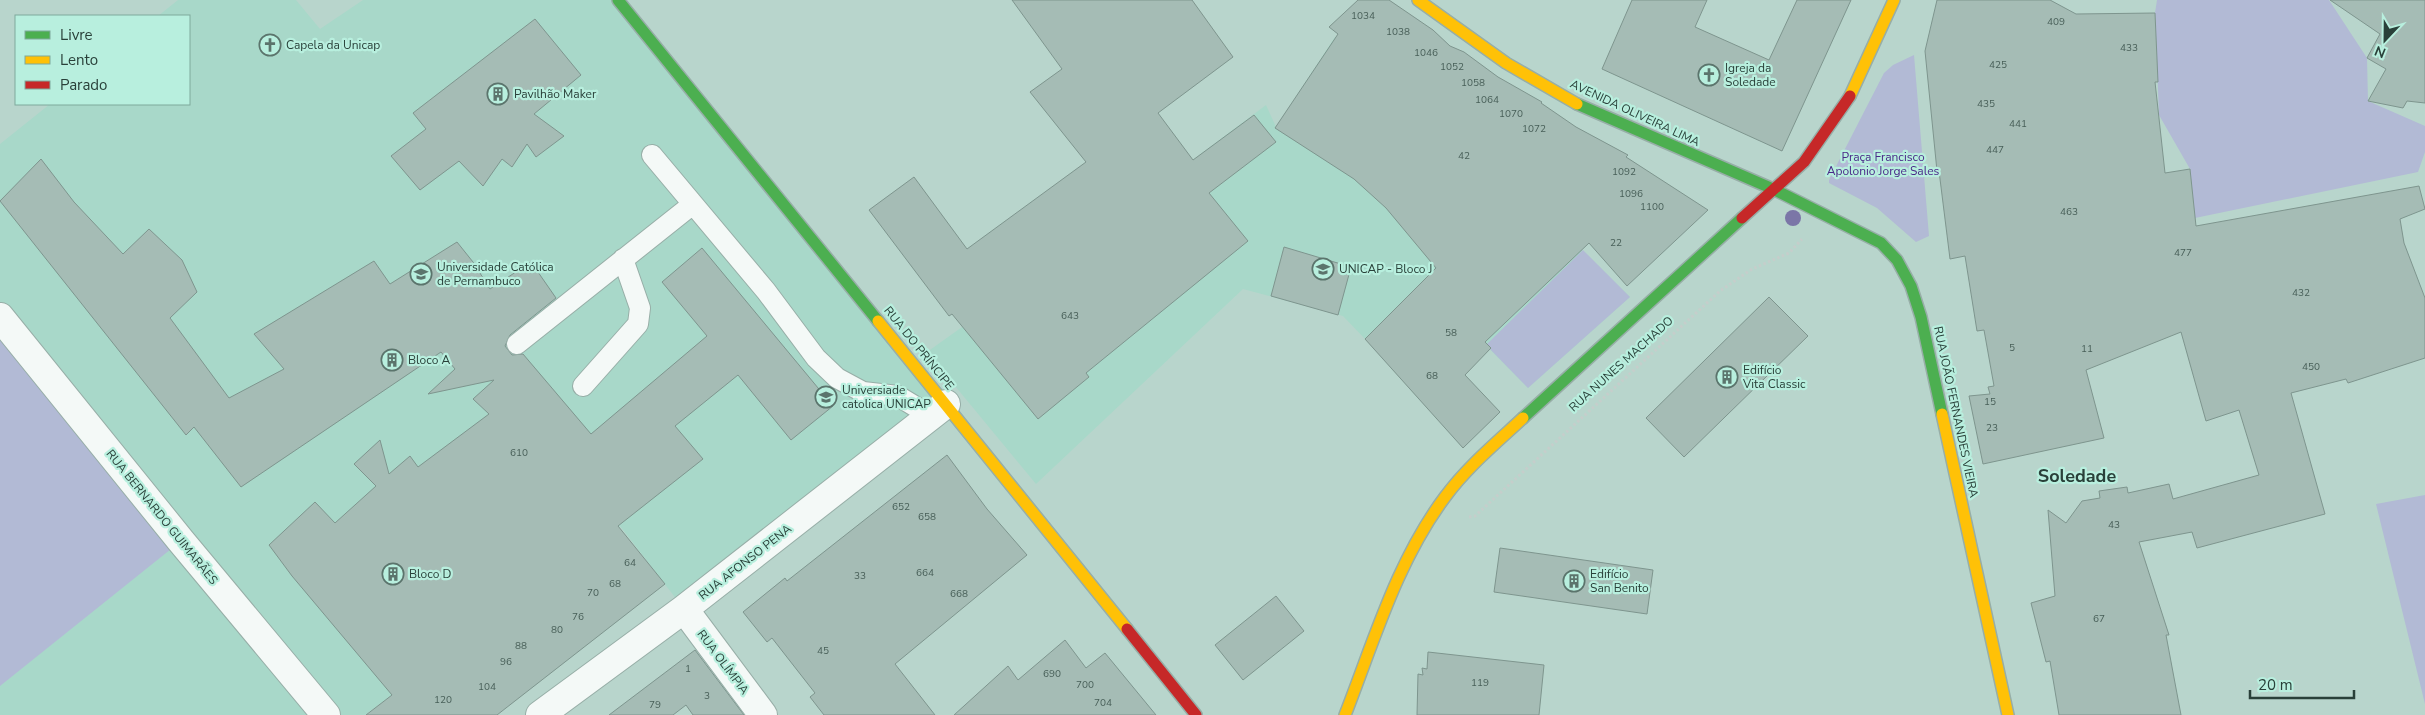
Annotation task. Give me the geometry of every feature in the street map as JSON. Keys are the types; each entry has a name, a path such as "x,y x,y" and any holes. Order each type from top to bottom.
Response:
{"street":[{"name":"RUA DO PRÍNCIPE","path":"618,0 939,410 1196,715"},
{"name":"AVENIDA OLIVEIRA LIMA","path":"1418,0 1506,64 1586,109 1773,189"},
{"name":"RUA NUNES MACHADO","path":"1344,715 1407,557 1446,495 1482,456 1804,162 1846,103 1894,0"},
{"name":"RUA JOÃO FERNANDES VIEIRA","path":"1773,189 1881,243 1896,256 1908,273 1921,317 2008,715"},
{"name":"RUA BERNARDO GUIMARÃES","path":"0,316 181,541 326,715"},
{"name":"RUA AFONSO PENA","path":"540,715 684,610 939,410"},
{"name":"RUA OLÍMPIA","path":"684,610 763,715"}],"lane":[{"path":"652,155 766,291 816,358 837,378 862,392 898,396 939,410"},
{"path":"517,344 693,204"},
{"path":"583,386 638,324 640,308 623,260"}],"path":[{"name":"RUA NUNES MACHADO","path":"1433,514 1465,518 1475,516 1720,292 1752,269 1794,249 1822,213"}],"shaded area":[{"name":"Universidade Católica de Pernambuco","path":"178,0 296,0 320,29 363,0 620,0 946,404 684,609 620,526 365,715 0,715 0,144 49,105 190,105 190,15 159,15"},
{"name":"UNICAP - Bloco J","path":"1335,37 1410,85 1491,160 1630,297 1528,388 1452,311 1399,306 1365,339 1343,316 1243,289 1036,484 927,352 1110,222 1266,105 1276,127"}],"green space":[{"path":"2157,0 2329,0 2367,58 2368,101 2425,126 2425,152 2418,172 2195,218 2190,169 2159,115 2155,13"},
{"name":"Praça Francisco Apolonio Jorge Sales","path":"1914,55 1929,236 1916,242 1877,208 1829,183 1884,73 1893,65"},
{"path":"1583,250 1630,297 1528,388 1486,345"},
{"path":"0,317 181,541 0,686"},
{"path":"2425,495 2425,704 2376,504"}],"building":[{"path":"1012,0 1192,0 1233,57 1158,113 1193,160 1254,115 1276,142 1209,193 1248,241 1086,373 1089,377 1038,419 952,314 949,316 869,210 914,177 967,249 1086,162 1030,92 1062,69"},
{"path":"1358,0 1389,0 1433,30 1450,46 1464,52 1498,77 1542,102 1576,127 1628,155 1626,157 1708,210 1627,286 1589,243 1485,342 1491,348 1465,375 1500,412 1463,448 1365,339 1436,268 1386,208 1354,179 1275,128 1338,34 1329,27"},
{"name":"Igreja da Soledade","path":"1632,0 1707,0 1695,27 1769,60 1797,0 1851,0 1782,151 1602,69"},
{"path":"1937,0 2050,0 2076,14 2155,13 2158,82 2155,82 2165,173 2190,169 2196,226 2419,186 2425,209 2400,219 2404,243 2425,298 2425,358 2348,383 2346,379 2291,393 2325,514 2197,548 2192,532 2139,542 2169,635 2166,635 2181,715 2059,715 2050,661 2046,662 2031,603 2055,596 2048,510 2066,523 2082,501 2100,498 2099,491 2127,487 2128,493 2169,484 2173,499 2259,475 2239,410 2206,421 2181,332 2086,370 2104,438 1983,464 1969,396 1990,394 1988,387 1994,386 1984,330 1977,331 1965,256 1950,259 1939,171 1937,171 1925,51"},
{"path":"2330,0 2425,0 2425,103 2407,101 2403,108 2368,101 2386,69 2367,58 2380,34"},
{"name":"Pavilhão Maker","path":"535,19 581,75 534,114 564,136 536,157 527,144 512,167 502,159 483,186 459,161 420,190 391,156 426,129 413,113"},
{"path":"41,159 74,202 123,254 149,229 182,260 197,292 170,318 229,398 284,369 254,334 374,261 390,284 457,242 473,262 490,289 531,262 556,298 510,335 505,346 512,355 523,354 591,434 707,336 662,282 702,248 833,406 791,440 738,375 675,426 703,459 618,526 665,584 497,715 366,715 392,695 292,576 269,545 315,502 335,523 376,486 354,464 380,440 389,474 410,456 418,467 489,414 473,399 494,380 428,394 455,369 441,352 241,487 194,427 186,435 0,201"},
{"name":"UNICAP - Bloco J","path":"1284,247 1351,267 1338,315 1271,296"},
{"name":"Edifício Vita Classic","path":"1769,297 1808,336 1684,457 1646,418"},
{"path":"947,455 987,509 1027,555 895,664 935,715 824,715 810,697 815,693 772,638 767,642 743,612 785,578 787,581"},
{"name":"Edifício San Benito","path":"1500,548 1653,570 1647,614 1494,592"},
{"path":"1276,596 1304,631 1243,680 1215,645"},
{"path":"1065,640 1086,668 1105,653 1156,715 954,715 1008,666 1018,680"},
{"path":"695,650 744,715 693,715 686,705 673,715 609,715"},
{"path":"1428,652 1544,665 1539,715 1417,715 1418,674 1423,675 1422,668 1427,669"}],"traffic: fast":[{"path":"618,0 878,321"},
{"path":"1577,104 1773,189 1881,243 1897,260 1911,286 1921,317 1942,414"},
{"path":"1523,418 1742,218"}],"traffic: slow":[{"path":"1418,0 1506,63 1577,104"},
{"path":"1850,96 1894,0"},
{"path":"878,321 1127,629"},
{"path":"1942,414 2008,715"},
{"path":"1345,715 1388,602 1413,548 1428,522 1445,497 1463,476 1523,418"}],"traffic: jam":[{"path":"1742,218 1804,162 1850,96"},
{"path":"1127,629 1196,715"}],"place":[{"name":"Capela da Unicap","path":"270,45"},
{"name":"Igreja da Soledade","path":"1709,75"},
{"name":"Pavilhão Maker","path":"498,94"},
{"name":"UNICAP - Bloco J","path":"1323,269"},
{"name":"Universidade Católica de Pernambuco","path":"421,274"},
{"name":"Bloco A","path":"392,360"},
{"name":"Edifício Vita Classic","path":"1727,377"},
{"name":"Universiade catolica UNICAP","path":"826,397"},
{"name":"Bloco D","path":"393,574"},
{"name":"Edifício San Benito","path":"1574,581"}],"district":[{"name":"Soledade","path":"2077,476"}]}
